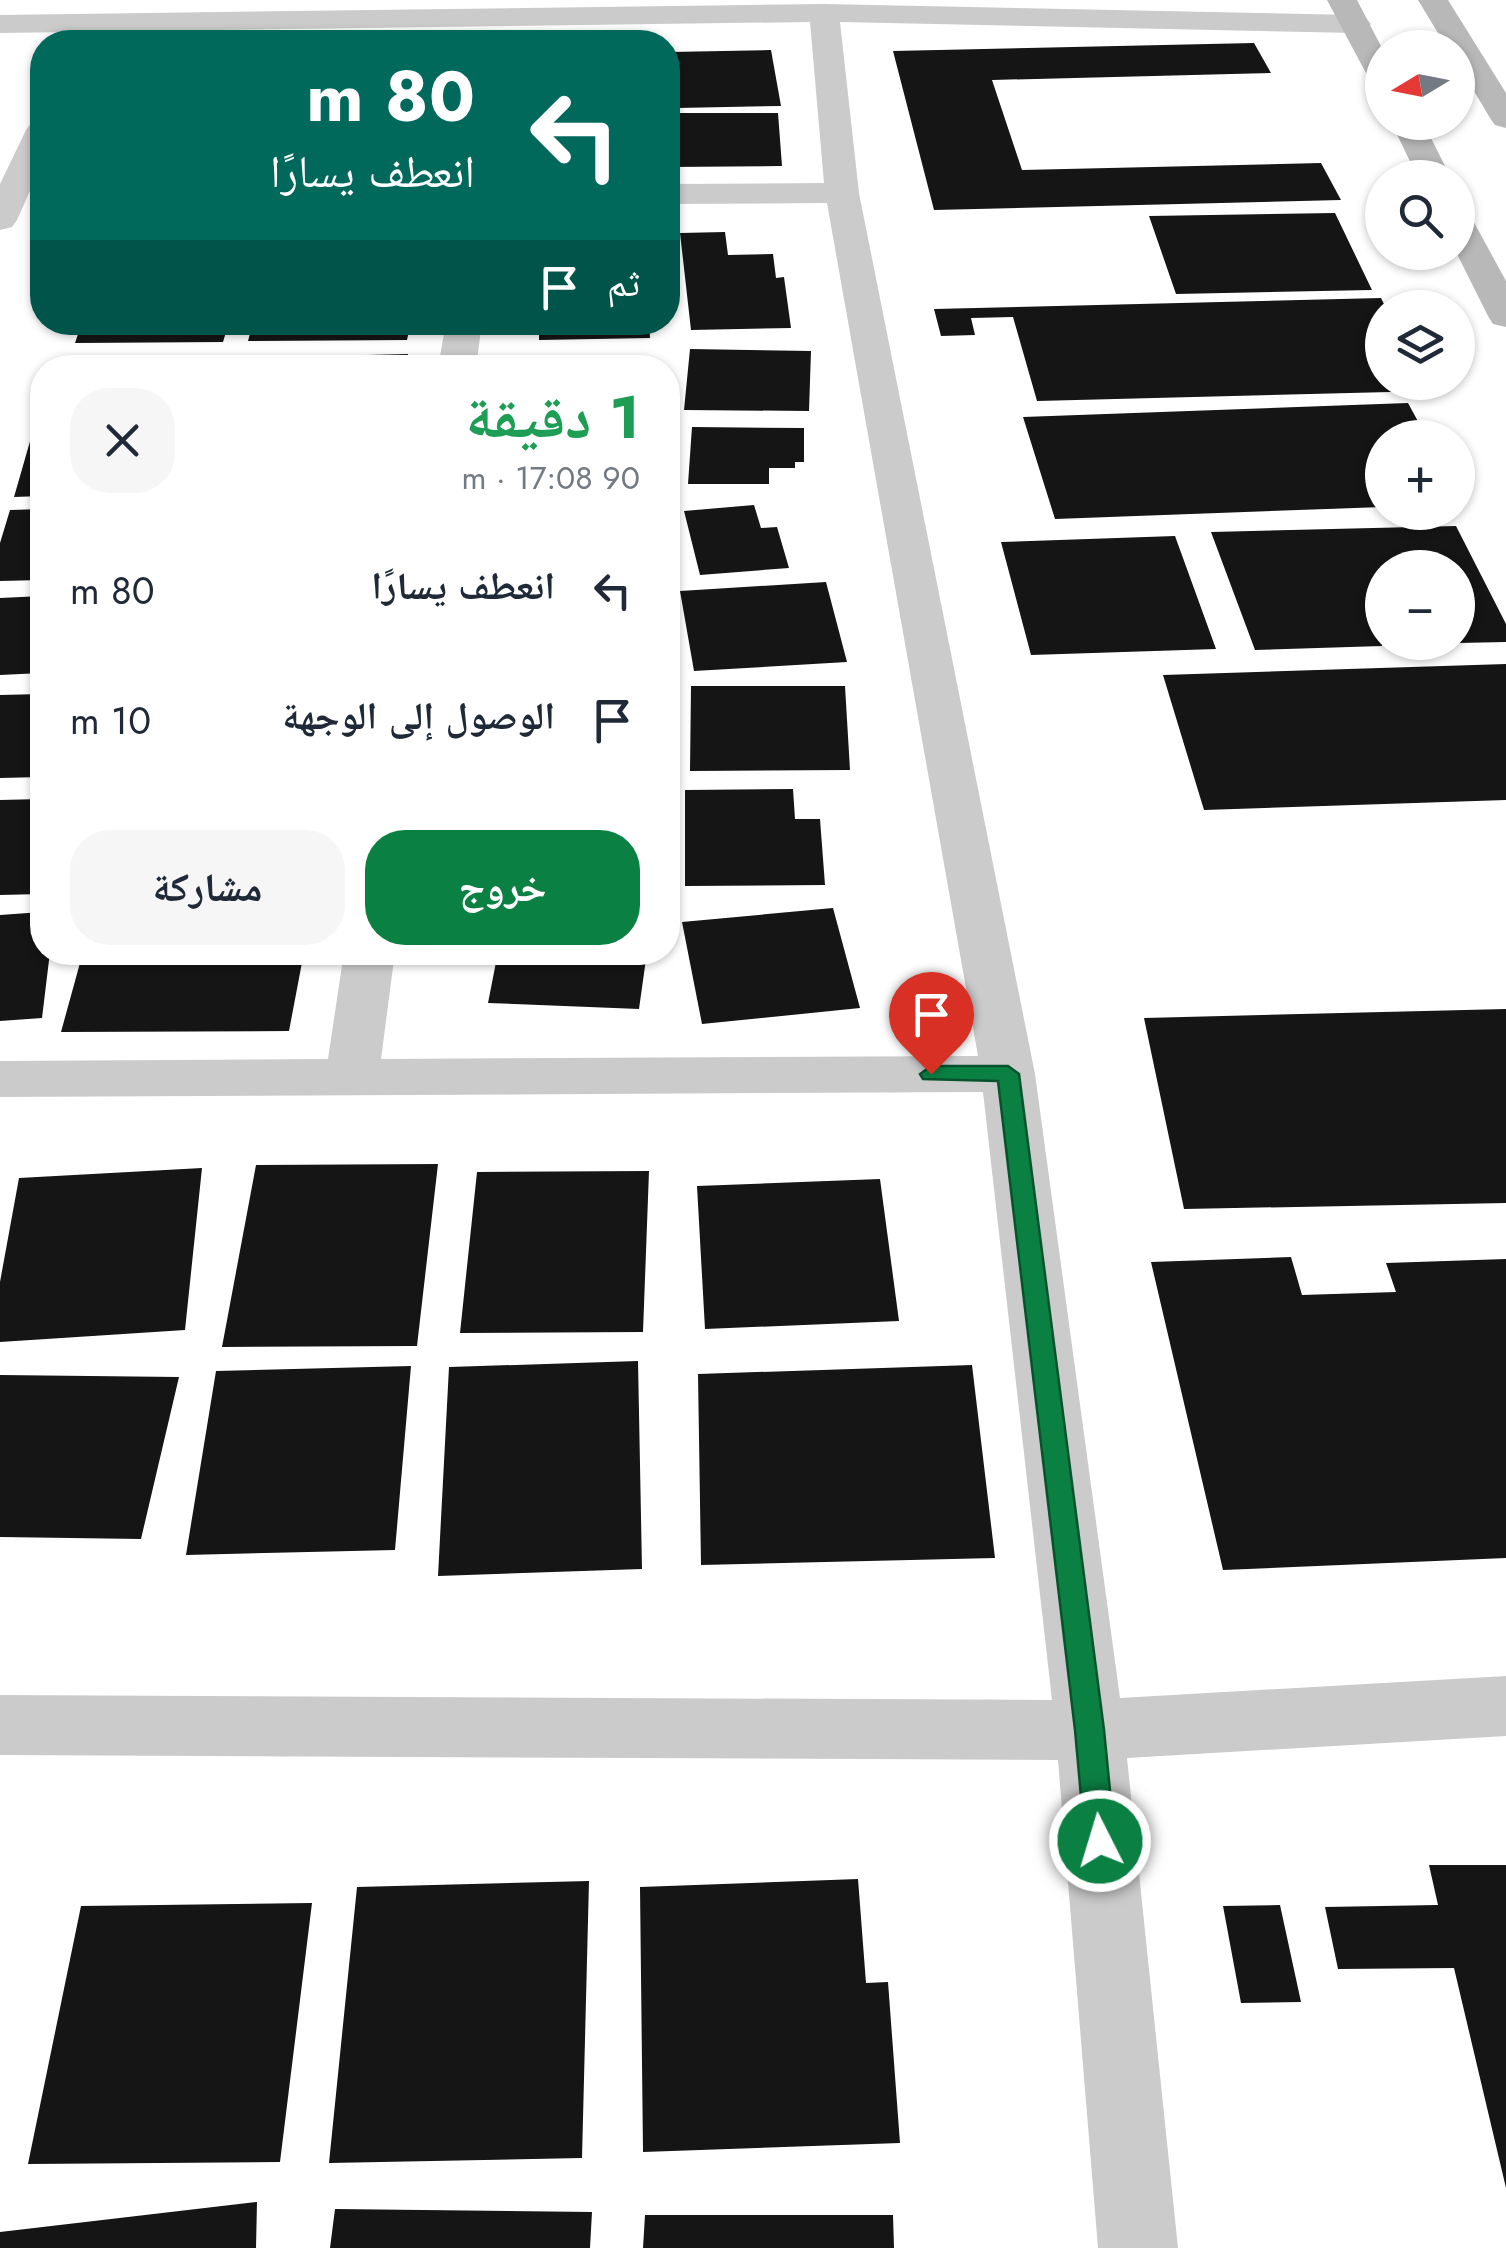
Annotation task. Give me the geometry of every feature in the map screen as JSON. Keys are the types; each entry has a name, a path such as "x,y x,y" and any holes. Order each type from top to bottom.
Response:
{"street":[{"path":"1433,0 1506,118"},
{"path":"0,24 824,13 1349,12 1365,43"},
{"path":"824,13 842,193 1008,1074 1090,1730 1138,2248"},
{"path":"18,205 30,168"},
{"path":"680,194 842,193"},
{"path":"1475,255 1506,316"},
{"path":"352,1076 368,965"},
{"path":"0,1079 1008,1074"},
{"path":"0,1724 1090,1730 1506,1706"}],"building":[{"path":"1254,43 1271,73 992,80 1022,170 1321,163 1341,200 934,210 893,51"},
{"path":"771,50 781,106 680,108 680,52"},
{"path":"680,113 778,113 782,166 680,167"},
{"path":"1335,213 1372,290 1176,294 1149,216"},
{"path":"725,232 728,255 773,254 776,278 784,277 791,328 691,330 680,233"},
{"path":"1365,298 1365,393 1037,401 1013,317 971,318 975,335 941,336 934,309"},
{"path":"78,335 225,335 223,342 75,343"},
{"path":"250,335 408,335 407,340 248,341"},
{"path":"539,335 650,338 539,340"},
{"path":"690,349 811,351 809,411 684,410"},
{"path":"1408,403 1417,420 1365,420 1365,508 1055,519 1023,417"},
{"path":"692,427 804,428 804,462 795,462 795,468 769,468 769,484 688,484"},
{"path":"30,441 30,496 14,497"},
{"path":"754,505 761,528 777,527 789,568 700,575 684,511"},
{"path":"30,509 30,580 0,581 0,543 10,510"},
{"path":"1458,530 1468,550 1365,550 1365,647 1255,650 1211,532"},
{"path":"1175,536 1216,649 1031,655 1001,542"},
{"path":"1475,563 1506,624 1506,642 1475,643"},
{"path":"826,582 847,662 694,671 680,591"},
{"path":"30,597 30,674 0,675 0,598"},
{"path":"1506,664 1506,800 1204,810 1163,675"},
{"path":"691,686 845,686 850,770 690,771"},
{"path":"30,694 30,777 0,778 0,695"},
{"path":"793,789 795,819 820,819 825,885 685,886 685,790"},
{"path":"30,799 30,894 0,895 0,800"},
{"path":"833,908 860,1008 702,1024 682,922"},
{"path":"30,913 30,965 48,965 42,1018 0,1021 0,915"},
{"path":"79,965 302,965 289,1031 61,1032"},
{"path":"495,965 645,965 639,1009 488,1003"},
{"path":"1506,1009 1506,1203 1184,1209 1144,1018"},
{"path":"438,1164 417,1346 222,1347 256,1165"},
{"path":"202,1168 185,1330 0,1342 0,1282 19,1178"},
{"path":"649,1171 643,1332 460,1333 477,1172"},
{"path":"880,1179 899,1321 705,1329 697,1186"},
{"path":"1291,1257 1302,1295 1396,1292 1386,1263 1506,1259 1506,1558 1223,1570 1151,1262"},
{"path":"638,1361 642,1569 438,1576 449,1367"},
{"path":"972,1365 995,1558 701,1565 698,1374"},
{"path":"411,1366 395,1550 186,1555 216,1371"},
{"path":"0,1375 179,1377 141,1539 0,1537"},
{"path":"1429,1865 1506,1865 1506,2188 1454,1968 1338,1969 1325,1907 1438,1905"},
{"path":"858,1879 866,1983 888,1982 900,2143 643,2152 640,1887"},
{"path":"589,1881 582,2158 329,2163 357,1887"},
{"path":"312,1903 280,2162 28,2164 81,1906"},
{"path":"1280,1905 1301,2002 1241,2003 1223,1906"},
{"path":"257,2202 256,2248 0,2248 0,2232"},
{"path":"335,2209 592,2212 590,2248 330,2248"},
{"path":"645,2215 893,2215 894,2248 643,2248"}],"route":[{"path":"931,1074 1008,1074 1090,1730 1100,1841"}]}
